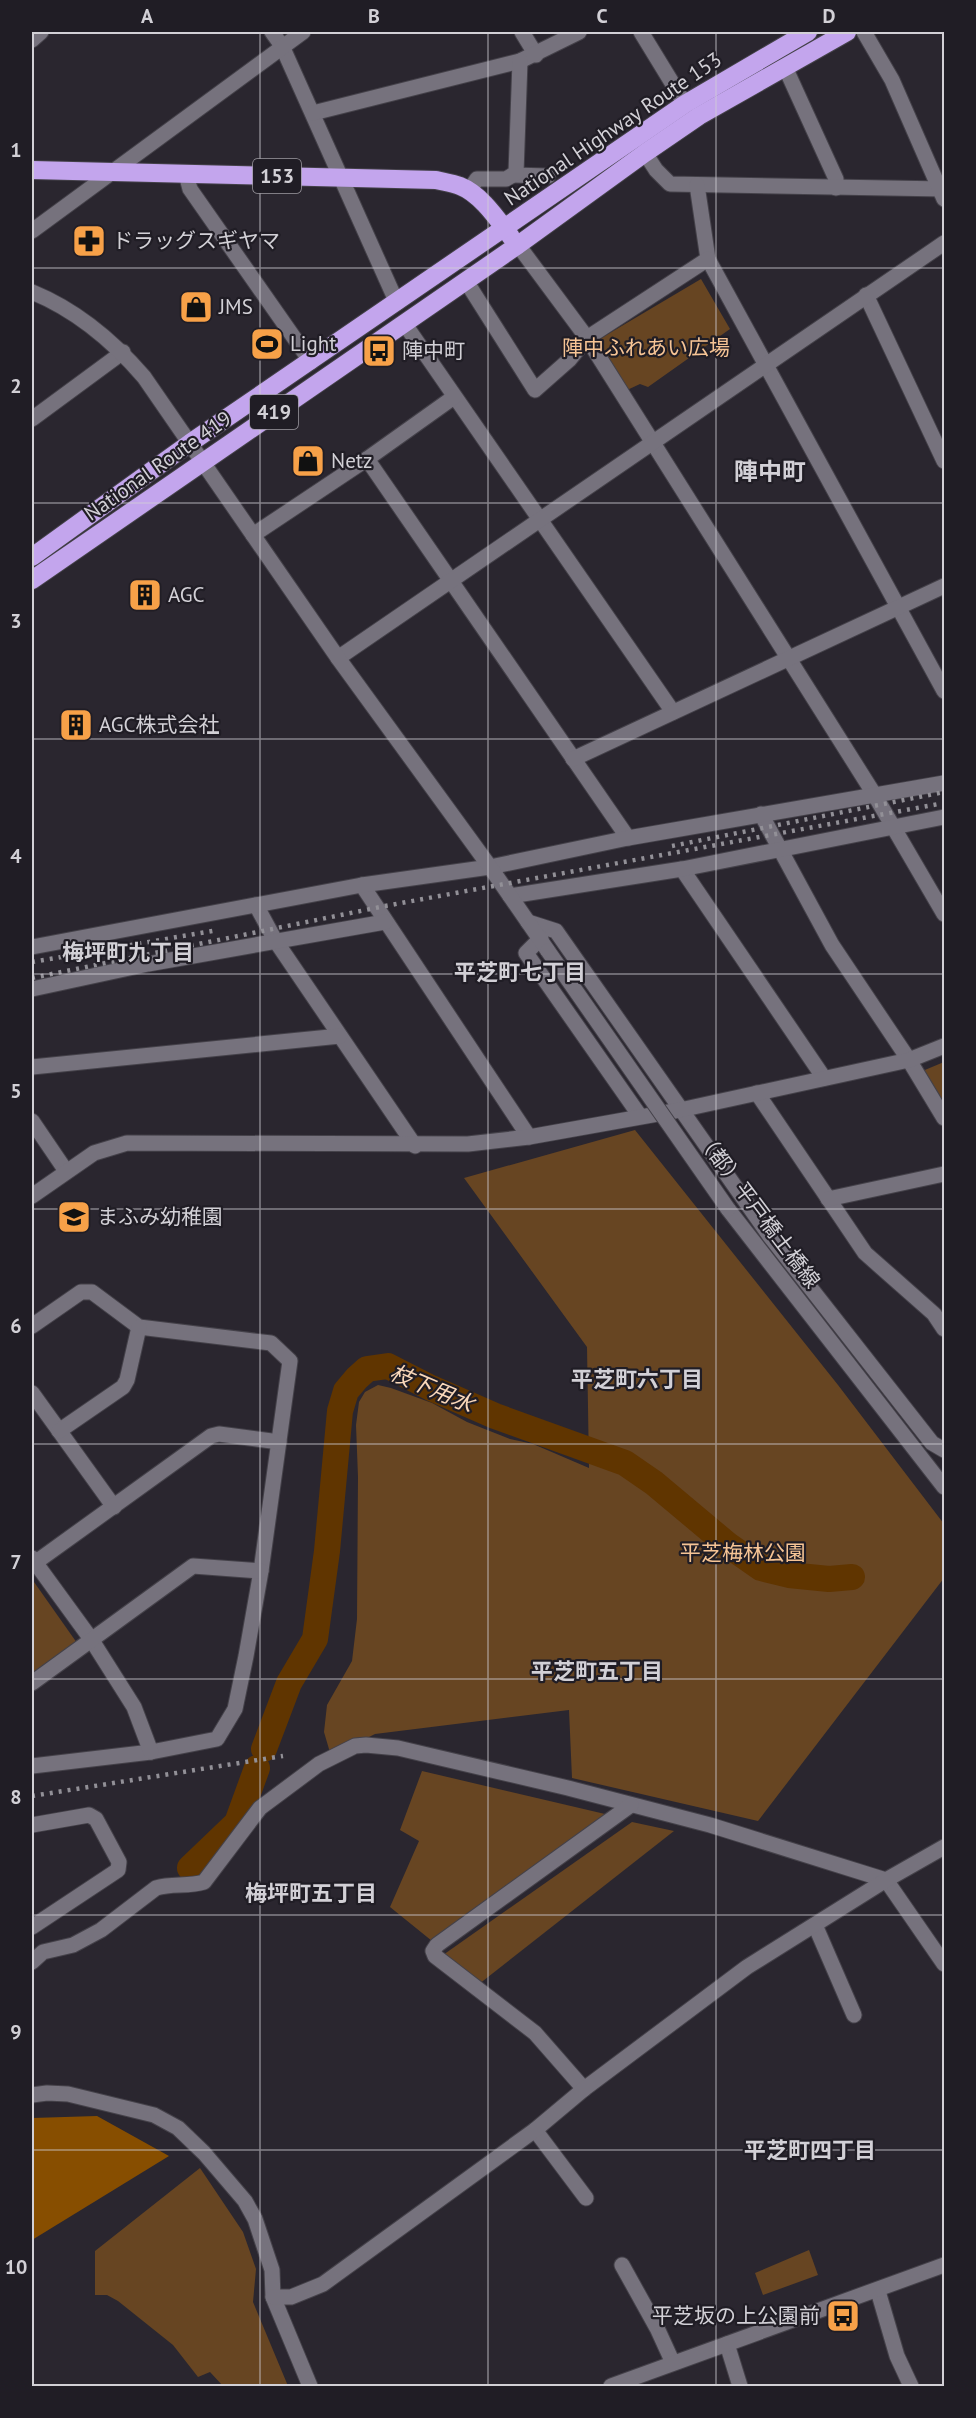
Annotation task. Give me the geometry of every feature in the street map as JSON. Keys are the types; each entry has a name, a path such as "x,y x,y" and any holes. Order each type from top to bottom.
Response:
{"highway":[{"name":"National Highway Route 153","path":"504,228 685,104 808,32"},
{"name":"National Highway Route 153","path":"32,170 436,180 460,186 469,191 518,245 699,116 847,32"},
{"name":"National Route 419","path":"32,556 190,443 504,228"},
{"name":"National Route 419","path":"32,580 326,375 518,245"}],"street":[{"path":"32,40 41,32"},
{"path":"272,32 282,46 313,113 397,303"},
{"path":"32,231 303,32"},
{"path":"522,32 536,55"},
{"path":"313,113 520,62 579,32"},
{"path":"641,32 685,104"},
{"path":"645,153 656,171 670,184 943,192 892,80 864,32"},
{"path":"469,191 477,179 506,179 516,173 520,62"},
{"path":"786,68 836,179 836,188"},
{"path":"186,174 190,189 311,362"},
{"path":"513,175 548,176"},
{"path":"696,185 708,259 945,691"},
{"path":"338,658 945,243"},
{"path":"518,245 587,338 874,794 945,914"},
{"path":"466,281 535,390 569,360 587,338 708,259"},
{"name":"（都）平戸橋土橋線","path":"32,292 72,313 123,352 204,462 338,658 490,867 728,1209 945,1487"},
{"path":"866,295 945,460"},
{"path":"404,323 673,712"},
{"path":"32,419 123,352"},
{"path":"253,535 367,459 454,397"},
{"path":"367,459 628,838"},
{"path":"573,759 945,586"},
{"path":"32,947 362,885 490,867 628,838 945,783"},
{"path":"761,814 832,945 945,1118"},
{"path":"510,896 682,869 945,817"},
{"path":"682,869 824,1078"},
{"path":"362,885 529,1137"},
{"path":"256,905 275,940 415,1146"},
{"path":"32,989 148,964 385,922"},
{"path":"528,922 556,931 769,1235 932,1443 945,1450"},
{"path":"544,944 526,953 640,1116"},
{"path":"32,1067 340,1036"},
{"path":"32,1196 94,1153 127,1143 415,1146 468,1144 529,1137 680,1110 909,1060 945,1046"},
{"path":"757,1093 865,1252 939,1311 945,1329"},
{"path":"32,1121 66,1171"},
{"path":"828,1199 945,1174"},
{"path":"32,1326 81,1292 92,1292 139,1327 271,1343 290,1361 261,1571 246,1656 235,1709 221,1734 217,1739 151,1752 32,1766"},
{"path":"59,1431 123,1386 127,1380 139,1327"},
{"path":"32,1393 114,1507"},
{"path":"151,1752 134,1707 91,1639 33,1562 114,1507 210,1436 219,1434 279,1442"},
{"path":"32,1683 193,1566 261,1571"},
{"path":"32,1825 89,1815 96,1819 119,1862 118,1870 32,1929 37,1957 73,1945 101,1930 156,1888 167,1884 194,1885 204,1882 260,1808 325,1760 355,1746 398,1748 751,1837 886,1880 945,1964"},
{"path":"584,2089 535,2033 435,1956 433,1951 437,1945 631,1805"},
{"path":"273,2297 291,2297 323,2284 535,2130 584,2089 747,1967 886,1880 945,1847"},
{"path":"815,1925 854,2015"},
{"path":"32,2095 47,2093 84,2097 154,2115 178,2128 227,2179 245,2201 255,2219 272,2270 273,2297 310,2386"},
{"path":"535,2130 586,2198"},
{"path":"622,2265 657,2328 673,2363"},
{"path":"611,2386 945,2265"},
{"path":"878,2291 897,2356 911,2386"},
{"path":"727,2344 740,2386"}],"green space":[{"name":"陣中ふれあい広場","path":"701,279 730,329 648,387 640,384 625,391 593,343"},
{"path":"944,1062 944,1111 920,1072"},
{"name":"平芝梅林公園","path":"635,1130 838,1385 944,1524 944,1578 758,1821 572,1778 569,1710 375,1734 331,1756 324,1732 327,1705 352,1661 357,1619 356,1425 359,1402 365,1392 378,1385 391,1388 432,1403 467,1422 510,1439 533,1444 589,1468 587,1347 464,1178"},
{"path":"32,1582 77,1643 32,1679"},
{"path":"422,1771 605,1814 432,1941 390,1907 419,1841 400,1830"},
{"path":"632,1822 674,1831 474,1988 443,1955"},
{"path":"200,2168 243,2232 256,2269 253,2302 288,2386 223,2386 210,2372 198,2377 173,2345 118,2301 107,2295 95,2295 95,2251"},
{"path":"809,2250 818,2275 763,2295 755,2273"}],"shaded area":[{"path":"97,2116 169,2156 32,2240 32,2118"}],"waterway":[{"name":"枝下用水","path":"264,1749 289,1683 315,1639 327,1551 340,1411 346,1391 367,1369 388,1366 495,1416 625,1463 654,1483 728,1545 761,1568 789,1575 829,1579 852,1577"},
{"name":"枝下用水","path":"190,1868 237,1823 257,1768"}],"railway":[{"path":"672,846 944,792"},
{"path":"32,978 385,906 944,803"},
{"path":"32,962 218,930"},
{"path":"32,1796 283,1756"}],"place":[{"name":"ドラッグスギヤマ","path":"89,241"},
{"name":"JMS","path":"196,307"},
{"name":"Light","path":"267,344"},
{"name":"陣中町","path":"379,351"},
{"name":"Netz","path":"308,461"},
{"name":"AGC","path":"145,595"},
{"name":"AGC株式会社","path":"76,725"},
{"name":"まふみ幼稚園","path":"74,1217"},
{"name":"平芝坂の上公園前","path":"843,2316"}],"district":[{"name":"陣中町","path":"770,472"},
{"name":"梅坪町九丁目","path":"128,952"},
{"name":"平芝町七丁目","path":"520,972"},
{"name":"平芝町六丁目","path":"637,1379"},
{"name":"平芝町五丁目","path":"597,1671"},
{"name":"梅坪町五丁目","path":"311,1893"},
{"name":"平芝町四丁目","path":"810,2150"}]}
